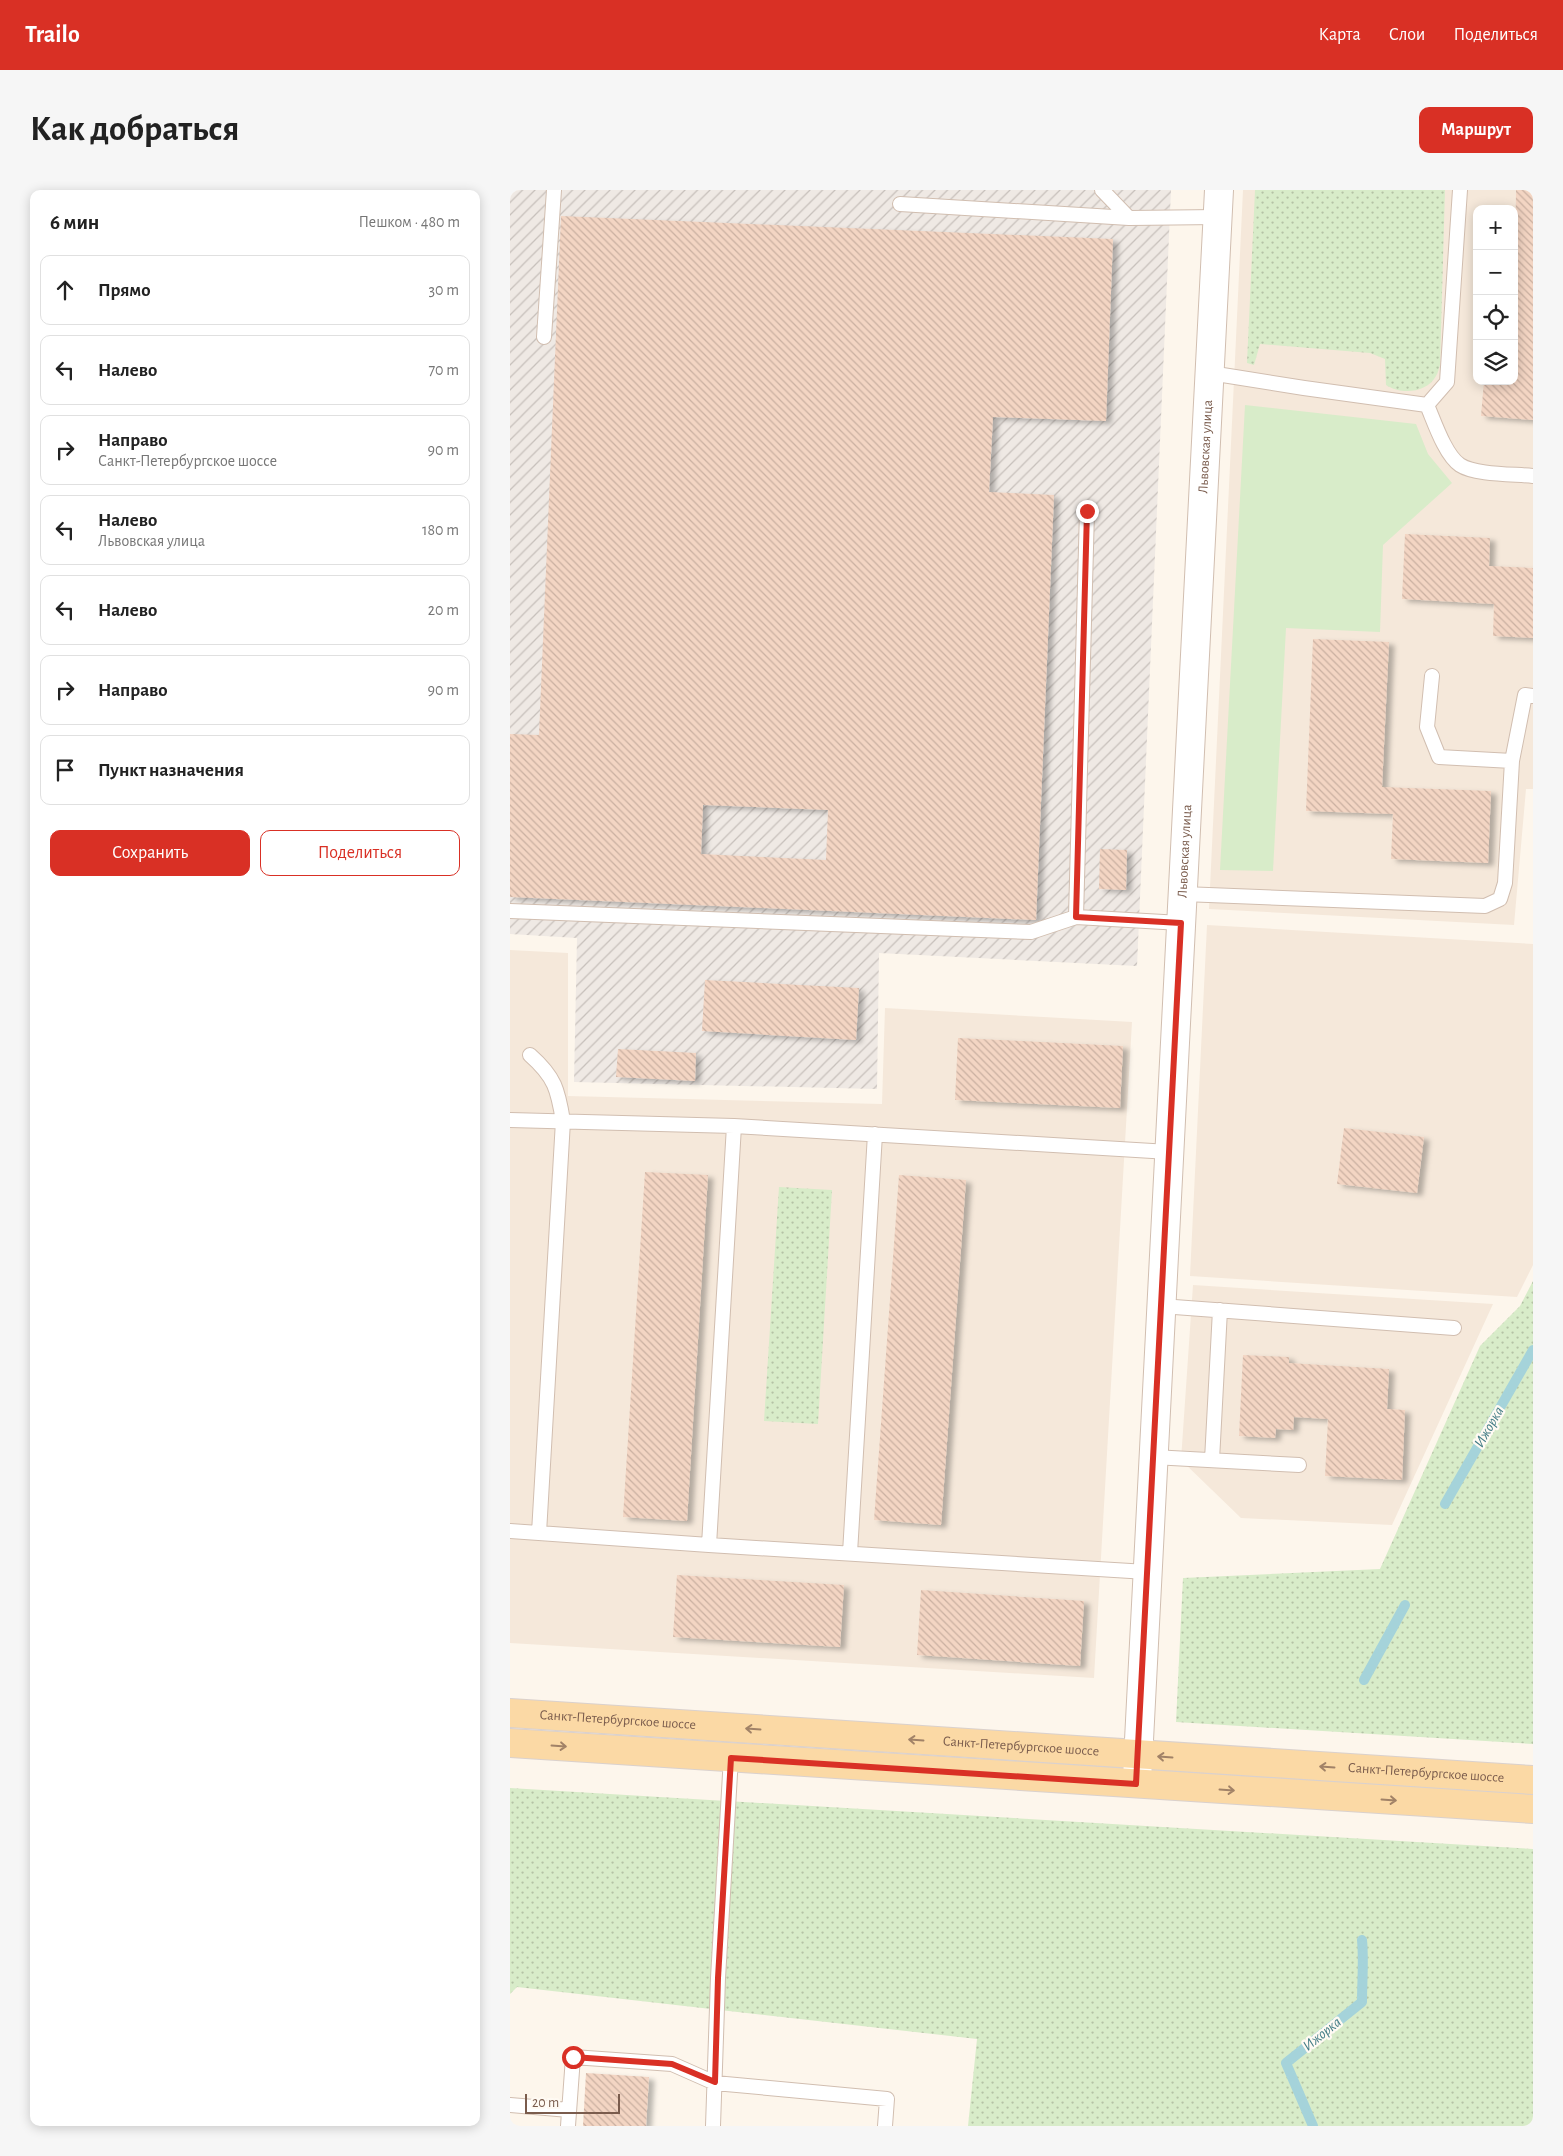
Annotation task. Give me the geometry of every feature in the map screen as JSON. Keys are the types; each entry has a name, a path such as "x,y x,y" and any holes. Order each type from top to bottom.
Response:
{"main road":[{"name":"Санкт-Петербургское шоссе","path":"510,1713 1533,1780"},
{"name":"Санкт-Петербургское шоссе","path":"510,1743 1533,1809"}],"street":[{"name":"Львовская улица","path":"1136,1784 1219,190"}],"lane":[{"path":"544,337 554,190"},
{"path":"1102,190 1129,218"},
{"path":"1427,404 1448,382 1460,190"},
{"path":"900,204 1129,218 1218,217"},
{"path":"1210,373 1304,388 1427,404"},
{"path":"1427,404 1443,444 1460,465 1486,472 1533,476"},
{"path":"1076,917 1087,511"},
{"path":"1432,676 1427,727 1439,757 1512,761"},
{"path":"1183,894 1485,906 1500,899 1505,883 1512,761 1525,695 1533,696"},
{"path":"510,911 1031,932 1076,917 1181,923"},
{"path":"530,1055 546,1069 559,1094 563,1121 539,1533"},
{"path":"510,1120 734,1126 1169,1152"},
{"path":"709,1545 734,1126"},
{"path":"850,1554 875,1134"},
{"path":"1161,1306 1454,1328"},
{"path":"1212,1460 1220,1310"},
{"path":"1153,1457 1299,1465"},
{"path":"510,1531 1147,1572"},
{"path":"713,2126 718,1978 731,1758"},
{"path":"568,2126 573,2057 672,2064 715,2082 887,2099 885,2126"},
{"path":"510,2105 569,2110"}],"shaded area":[{"path":"510,190 1171,190 1137,966 879,953 877,1089 574,1082 577,938 510,934"},
{"path":"1243,190 1533,190 1533,789 1526,789 1514,925 1209,909"},
{"path":"1207,925 1533,944 1533,1265 1517,1297 1190,1276"},
{"path":"510,950 568,953 568,1096 882,1104 885,1008 1132,1022 1094,1678 510,1643"},
{"path":"1193,1285 1493,1304 1392,1525 1241,1518 1181,1460"}],"green space":[{"path":"1255,190 1445,190 1440,365 1437,375 1432,382 1413,391 1392,388 1386,385 1385,359 1370,353 1260,344 1254,365 1247,363"},
{"path":"1245,405 1416,424 1428,454 1452,483 1383,545 1380,632 1286,628 1273,871 1220,870"},
{"path":"779,1187 832,1190 818,1424 764,1421"},
{"path":"1533,1281 1533,1744 1176,1722 1183,1578 1380,1569 1480,1346 1520,1306"},
{"path":"510,1788 1533,1849 1533,2126 968,2126 977,2039 517,1987 510,1994"}],"building":[{"path":"1516,190 1533,190 1533,420 1481,416 1484,385 1518,385 1518,205 1516,205"},
{"path":"561,216 1113,239 1106,421 993,417 989,492 1054,495 1036,920 510,897 510,734 539,735","holes":["703,805 828,810 826,860 701,854"]},
{"path":"1405,534 1490,538 1489,566 1533,568 1533,638 1493,636 1494,604 1402,599"},
{"path":"1313,639 1389,642 1382,787 1491,791 1488,863 1391,859 1393,814 1306,811"},
{"path":"1100,849 1127,850 1126,890 1099,889"},
{"path":"705,980 859,988 856,1040 702,1031"},
{"path":"958,1038 1123,1046 1120,1108 955,1100"},
{"path":"618,1049 696,1053 695,1081 616,1077"},
{"path":"1344,1128 1424,1137 1417,1193 1337,1184"},
{"path":"645,1172 708,1175 687,1521 623,1517"},
{"path":"899,1175 966,1180 941,1525 874,1520"},
{"path":"1243,1355 1289,1357 1289,1363 1389,1369 1387,1409 1405,1410 1402,1480 1325,1476 1328,1419 1294,1417 1293,1430 1276,1429 1275,1438 1239,1436"},
{"path":"677,1575 844,1585 840,1647 673,1637"},
{"path":"921,1590 1084,1601 1080,1666 917,1655"},
{"path":"586,2073 649,2077 646,2126 583,2126"}],"waterway":[{"name":"Ижорка","path":"1445,1504 1533,1350"},
{"name":"Ижорка","path":"1364,1680 1405,1605"},
{"name":"Ижорка","path":"1313,2126 1286,2063 1362,2002 1362,1940"}],"route":[{"path":"573,2057 672,2064 715,2082 718,1978 731,1758 1136,1784 1181,923 1076,917 1087,511"}]}
